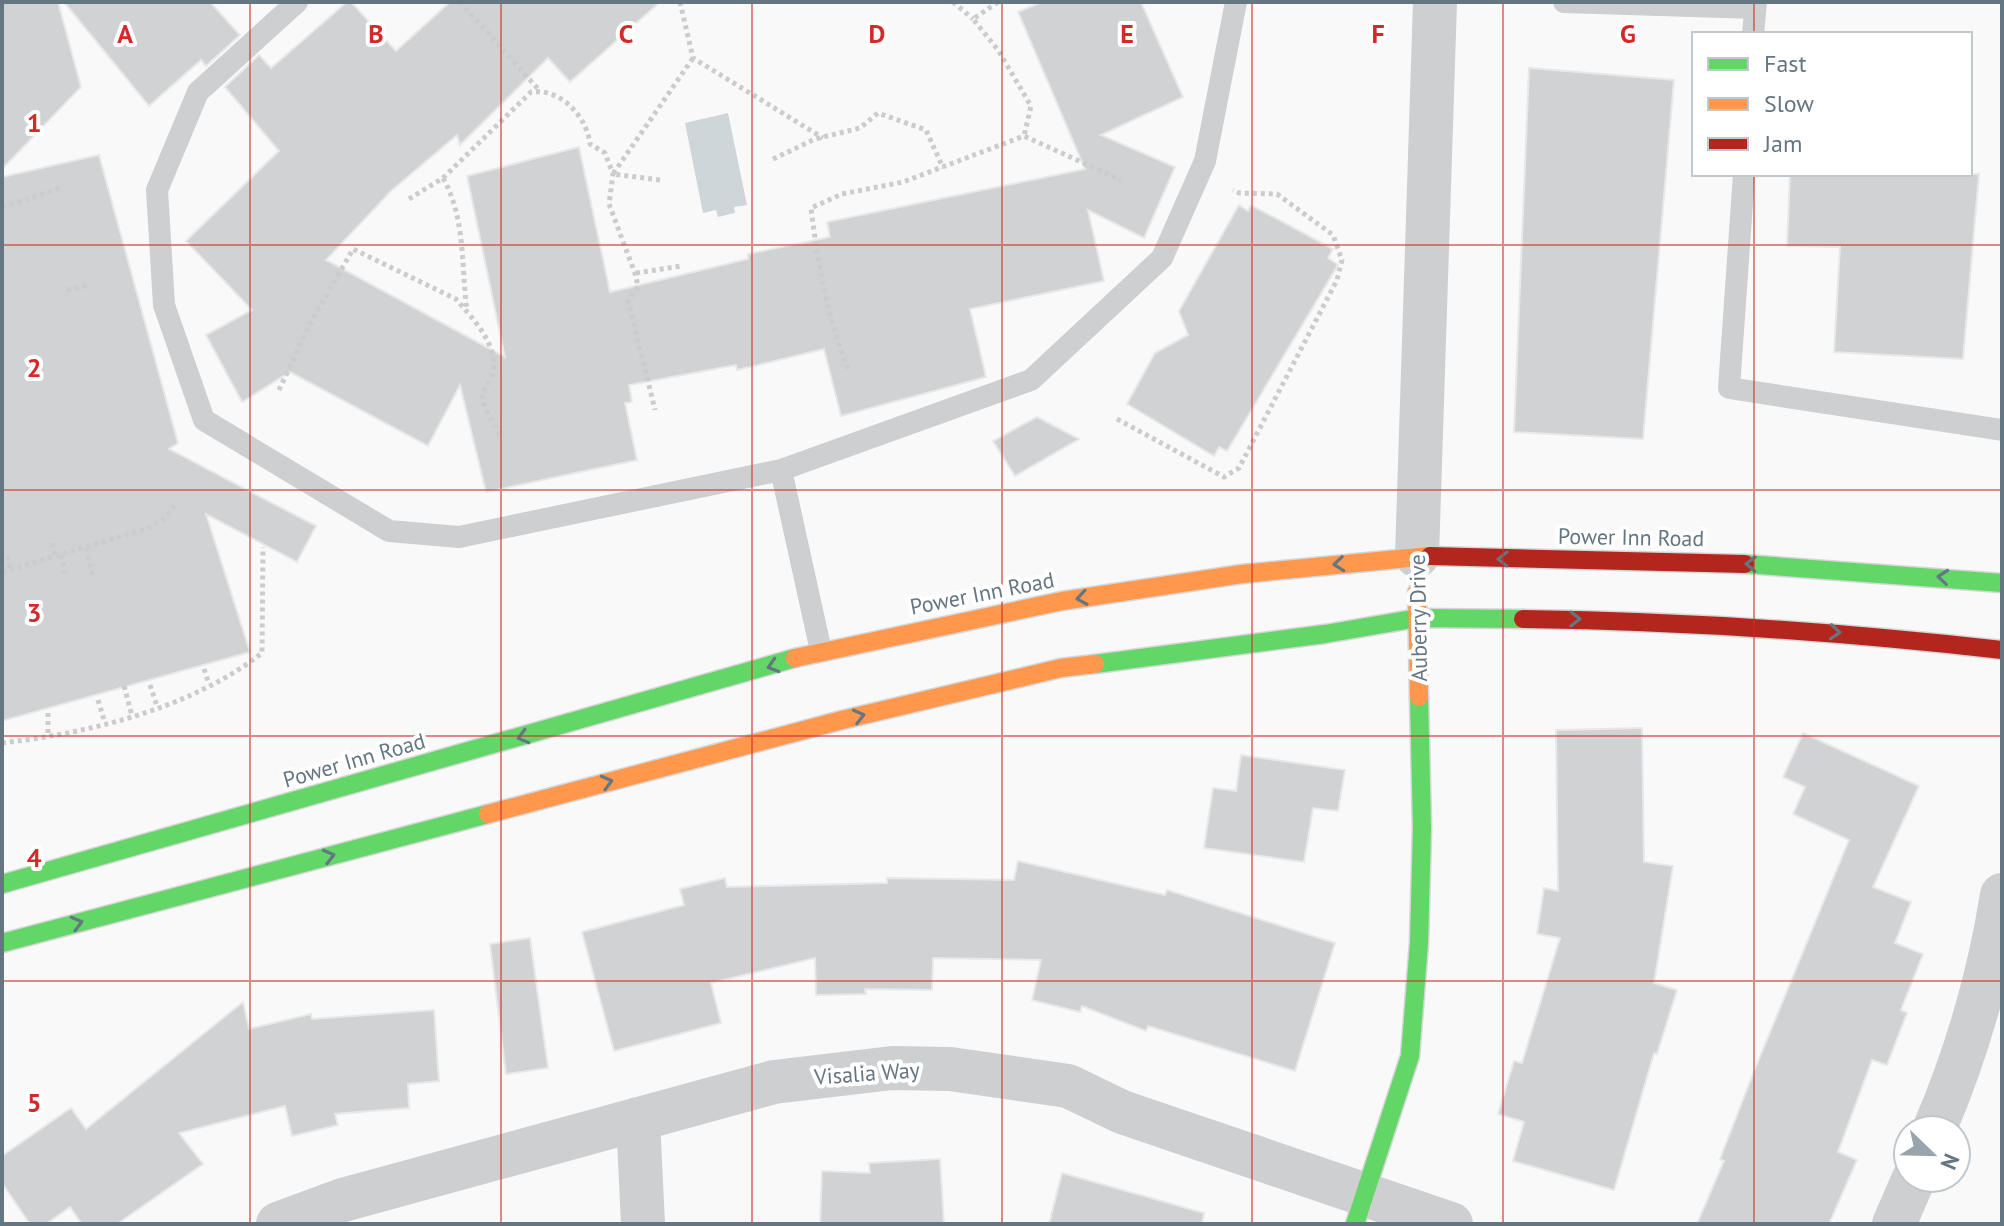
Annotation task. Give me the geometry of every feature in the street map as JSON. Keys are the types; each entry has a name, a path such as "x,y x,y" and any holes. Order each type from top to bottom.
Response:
{"main road":[{"name":"Power Inn Road","path":"2,884 821,651 1077,599 1242,574 1417,556 1779,565 2002,583"},
{"name":"Auberry Drive","path":"1361,1210 1410,1056 1419,943 1422,828 1417,556"},
{"path":"2,943 842,720 1061,668 1325,634 1418,618 1675,621 1845,632 2002,650"}],"street":[{"name":"Auberry Drive","path":"1417,556 1435,2"},
{"path":"1940,1114 1975,1021 1991,963 2002,895"},
{"name":"Visalia Way","path":"278,1224 343,1200 774,1082 892,1068 995,1074 1068,1086 1122,1112 1361,1210 1451,1224"},
{"path":"638,1119 643,1224"},
{"path":"1894,1224 1907,1194"}],"lane":[{"path":"297,2 198,92 157,190 164,305 204,420 389,531 459,537 781,470 1031,380 1162,258 1205,161 1236,2"},
{"path":"1564,2 1755,5 1753,32"},
{"path":"1744,176 1729,388 2002,430"},
{"path":"781,470 821,651"}],"path":[{"path":"460,2 539,91 570,105 588,129 590,144 605,153 613,174"},
{"path":"680,2 693,58 823,138"},
{"path":"953,2 998,50 1031,106 1024,136"},
{"path":"973,20 998,2"},
{"path":"655,410 628,300 638,287 636,273 609,204 613,174 693,58"},
{"path":"409,199 443,178 531,92 539,91"},
{"path":"773,159 823,138 860,128 878,113 926,130 943,168"},
{"path":"848,369 834,335 811,208 842,194 903,182 1024,136 1121,180"},
{"path":"613,174 660,180"},
{"path":"443,178 459,221 467,312"},
{"path":"2,207 61,188"},
{"path":"1117,419 1224,477 1239,468 1337,280 1342,260 1333,235 1277,194 1239,193 1233,190"},
{"path":"279,390 309,326 353,249 456,299 467,312 487,340 493,362 491,378 483,389 483,402 500,436"},
{"path":"636,273 681,266"},
{"path":"67,290 90,285"},
{"path":"2,572 149,528 166,517 177,502"},
{"path":"52,543 66,577"},
{"path":"2,743 48,737 132,716 236,673 262,653 263,547"},
{"path":"86,548 92,575"},
{"path":"8,556 10,569"},
{"path":"204,669 209,684"},
{"path":"150,685 157,706"},
{"path":"124,686 132,716"},
{"path":"98,700 105,723"},
{"path":"48,713 48,737"}],"shaded area":[{"path":"728,113 747,205 734,207 735,213 718,217 716,210 703,213 685,123"}],"building":[{"path":"2,2 58,2 81,87 2,169"},
{"path":"64,2 210,2 240,35 206,66 201,60 149,106"},
{"path":"347,2 351,2 396,51 450,2 660,2 570,82 548,58 460,145 457,135 391,191 326,260 505,357 467,176 579,147 610,292 748,259 748,254 830,237 827,222 1085,169 1018,12 1042,2 1141,2 1183,97 1101,135 1175,167 1144,238 1088,210 1104,281 970,309 986,377 841,416 824,349 737,370 736,365 629,385 632,402 625,403 637,460 486,492 460,385 428,446 290,372 242,402 206,335 252,310 186,241 279,151 225,87 259,55 271,68"},
{"path":"1529,68 1674,80 1643,439 1514,432"},
{"path":"99,155 178,443 169,449 316,526 297,562 206,514 250,652 2,721 2,177"},
{"path":"1979,174 1963,359 1834,352 1840,247 1787,246 1790,176"},
{"path":"1239,205 1248,211 1251,205 1333,249 1328,258 1338,265 1227,451 1219,447 1214,456 1127,404 1155,353 1188,335 1179,311"},
{"path":"1037,417 1079,439 1015,476 993,441"},
{"path":"1642,728 1644,862 1673,866 1654,983 1677,990 1657,1054 1654,1053 1614,1190 1513,1161 1524,1122 1498,1114 1514,1061 1522,1063 1560,938 1537,934 1544,888 1558,891 1556,730"},
{"path":"1803,733 1919,786 1873,887 1911,902 1895,943 1923,954 1901,1010 1907,1013 1887,1065 1872,1060 1838,1152 1857,1160 1829,1224 1697,1224 1724,1161 1720,1159 1755,1069 1849,840 1793,814 1805,787 1783,777"},
{"path":"1241,755 1345,770 1338,811 1313,808 1304,862 1204,848 1213,788 1236,791"},
{"path":"1018,861 1165,895 1167,890 1335,943 1295,1071 1148,1026 1146,1031 1082,1006 1080,1012 1032,1000 1041,960 933,958 932,990 865,989 866,994 816,995 815,958 711,983 721,1023 614,1051 582,932 684,905 680,889 725,878 727,887 887,883 887,878 1014,880"},
{"path":"530,938 548,1068 506,1074 490,944"},
{"path":"243,1002 249,1029 311,1014 312,1019 434,1010 439,1081 408,1084 409,1108 335,1114 338,1125 292,1136 285,1106 179,1133 203,1164 117,1224 82,1224 70,1207 46,1224 30,1224 2,1183 2,1156 71,1108 86,1129"},
{"path":"940,1159 944,1224 820,1224 822,1171 870,1173 869,1163"},
{"path":"1062,1173 1204,1213 1202,1224 1049,1224"}],"traffic: fast":[{"path":"1745,564 2002,583"},
{"path":"1095,664 1325,634 1418,618 1523,619"},
{"path":"2,884 795,658"},
{"path":"1355,1224 1410,1056 1419,943 1422,828 1419,697"},
{"path":"2,943 488,814"}],"traffic: slow":[{"path":"795,658 1062,601 1242,574 1430,556"},
{"path":"1417,592 1419,697"},
{"path":"488,814 842,720 1061,668 1095,664"}],"traffic: jam":[{"path":"1430,556 1745,564"},
{"path":"1523,619 1763,628 2002,650"}]}
